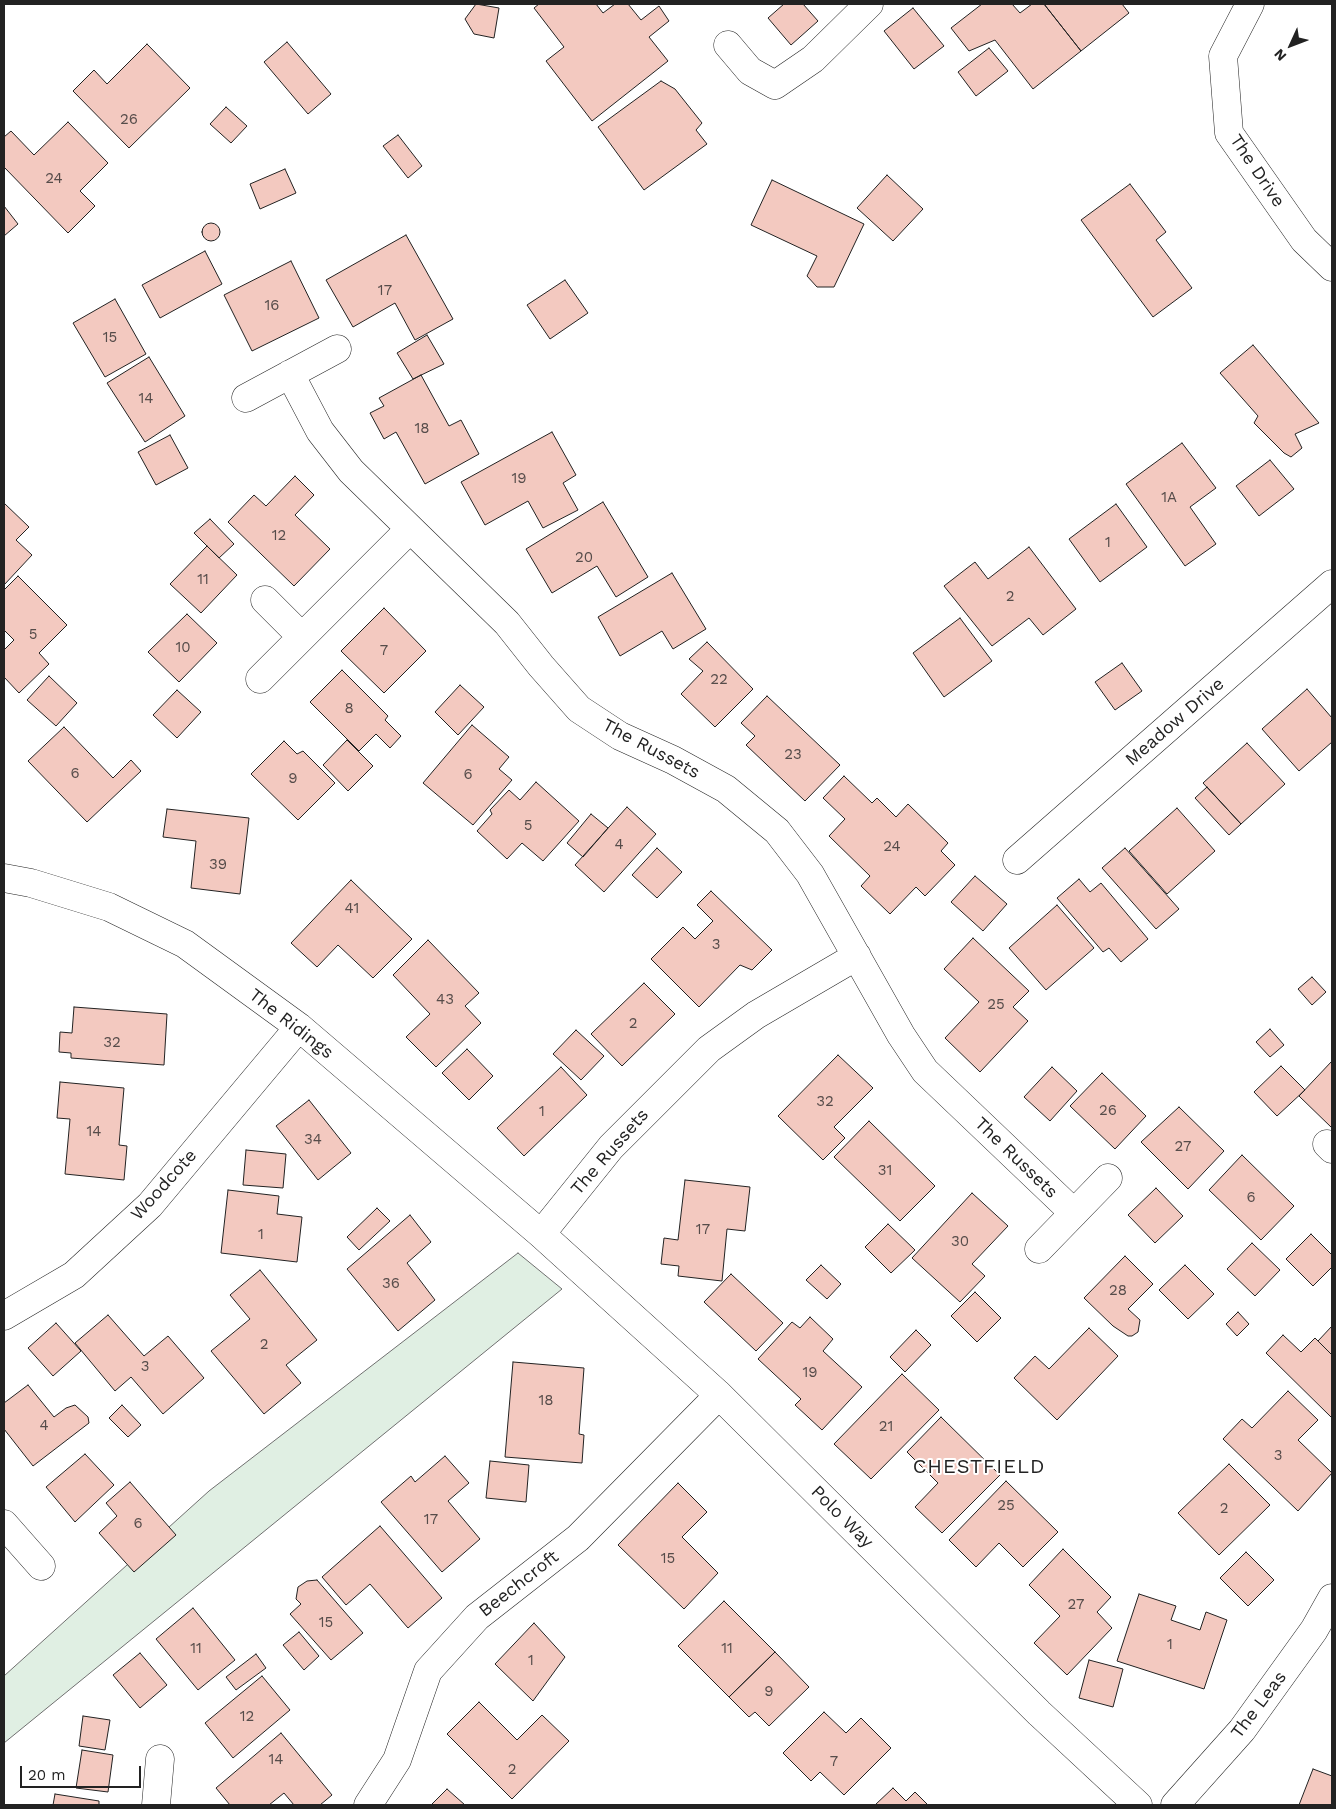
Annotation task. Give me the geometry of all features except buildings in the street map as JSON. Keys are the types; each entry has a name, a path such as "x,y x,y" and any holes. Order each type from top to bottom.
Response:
{"street":[{"path":"728,45 750,71 775,85 813,59 870,4"},
{"name":"The Drive","path":"1250,4 1223,56 1229,133 1304,240 1332,267"},
{"path":"246,398 337,349"},
{"name":"The Russets","path":"290,374 320,431 351,471 507,623 541,666 579,709 620,736 673,760 726,789 778,831 810,874 901,1035 926,1071 1074,1213"},
{"path":"260,679 410,529"},
{"name":"Meadow Drive","path":"1017,860 1332,584"},
{"path":"265,600 302,637"},
{"name":"The Ridings","path":"4,878 31,884 109,908 186,944 300,1027 541,1234"},
{"name":"The Russets","path":"541,1234 611,1147 709,1049 756,1015 856,956"},
{"name":"Woodcote","path":"4,1316 74,1275 150,1204 300,1027"},
{"path":"1039,1249 1108,1178"},
{"name":"Polo Way","path":"541,1234 718,1395 1039,1713 1138,1805"},
{"name":"Beechcroft","path":"368,1805 397,1760 428,1671 477,1617 578,1538 718,1395"},
{"path":"4,1525 41,1566"},
{"name":"The Leas","path":"1175,1805 1242,1730 1314,1630 1332,1598"},
{"path":"156,1805 160,1759"}],"green space":[{"path":"518,1253 562,1289 4,1743 4,1676 209,1491"}],"district":[{"name":"CHESTFIELD","path":"979,1467"}]}
